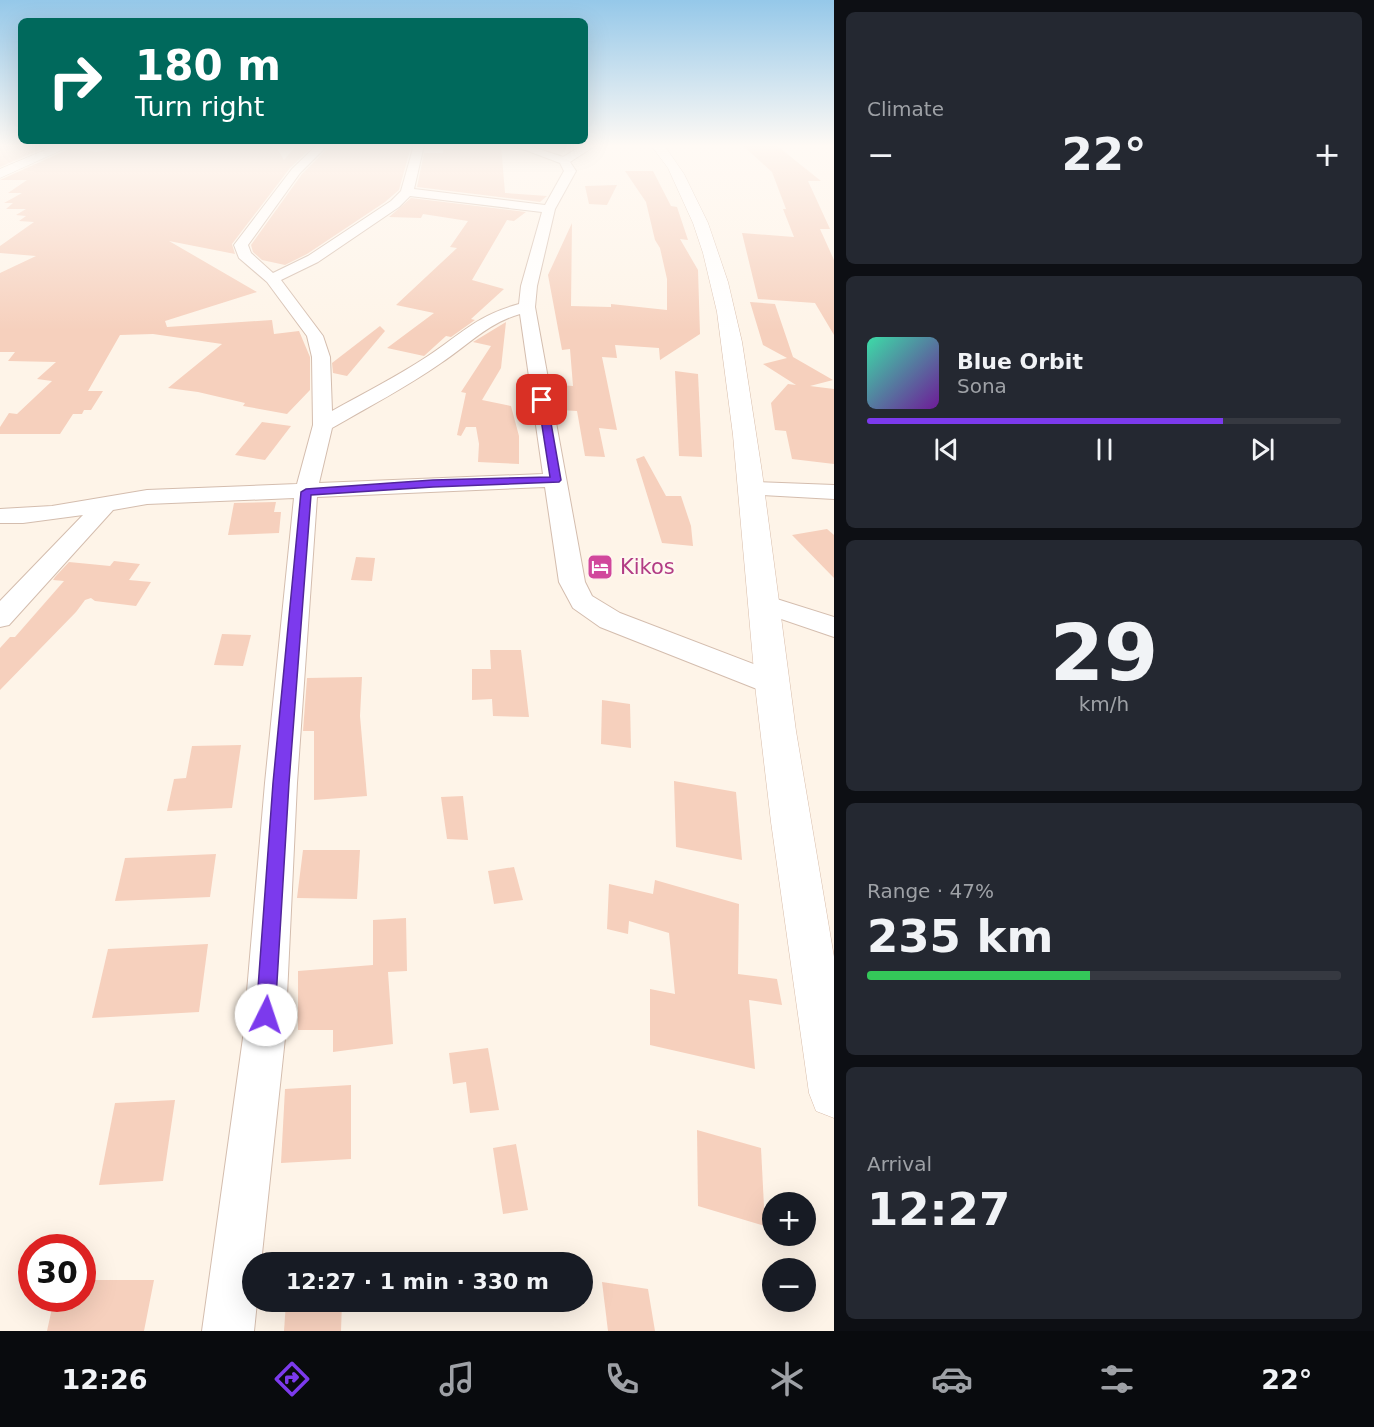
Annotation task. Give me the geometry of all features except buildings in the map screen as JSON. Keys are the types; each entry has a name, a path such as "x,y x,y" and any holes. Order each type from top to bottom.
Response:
{"street":[{"path":"228,1331 264,1038 281,783 306,492 323,425 321,357 315,336 272,279 244,255 241,245 269,207"},
{"path":"272,279 313,259 390,207"},
{"path":"533,207 549,209 529,286 527,307 572,582 582,602 610,620 772,683"},
{"path":"694,207 717,266 731,329 752,489 772,683 792,840 834,1094"},
{"path":"323,425 434,360 480,325 499,315 527,307"},
{"path":"0,516 23,516 104,506 147,497 555,480"},
{"path":"752,489 834,492"},
{"path":"0,618 104,506"},
{"path":"764,604 834,627"}],"place":[{"name":"Kikos","path":"600,567"}],"route":[{"path":"266,1015 281,783 306,492 433,483 555,480 542,400"}]}
